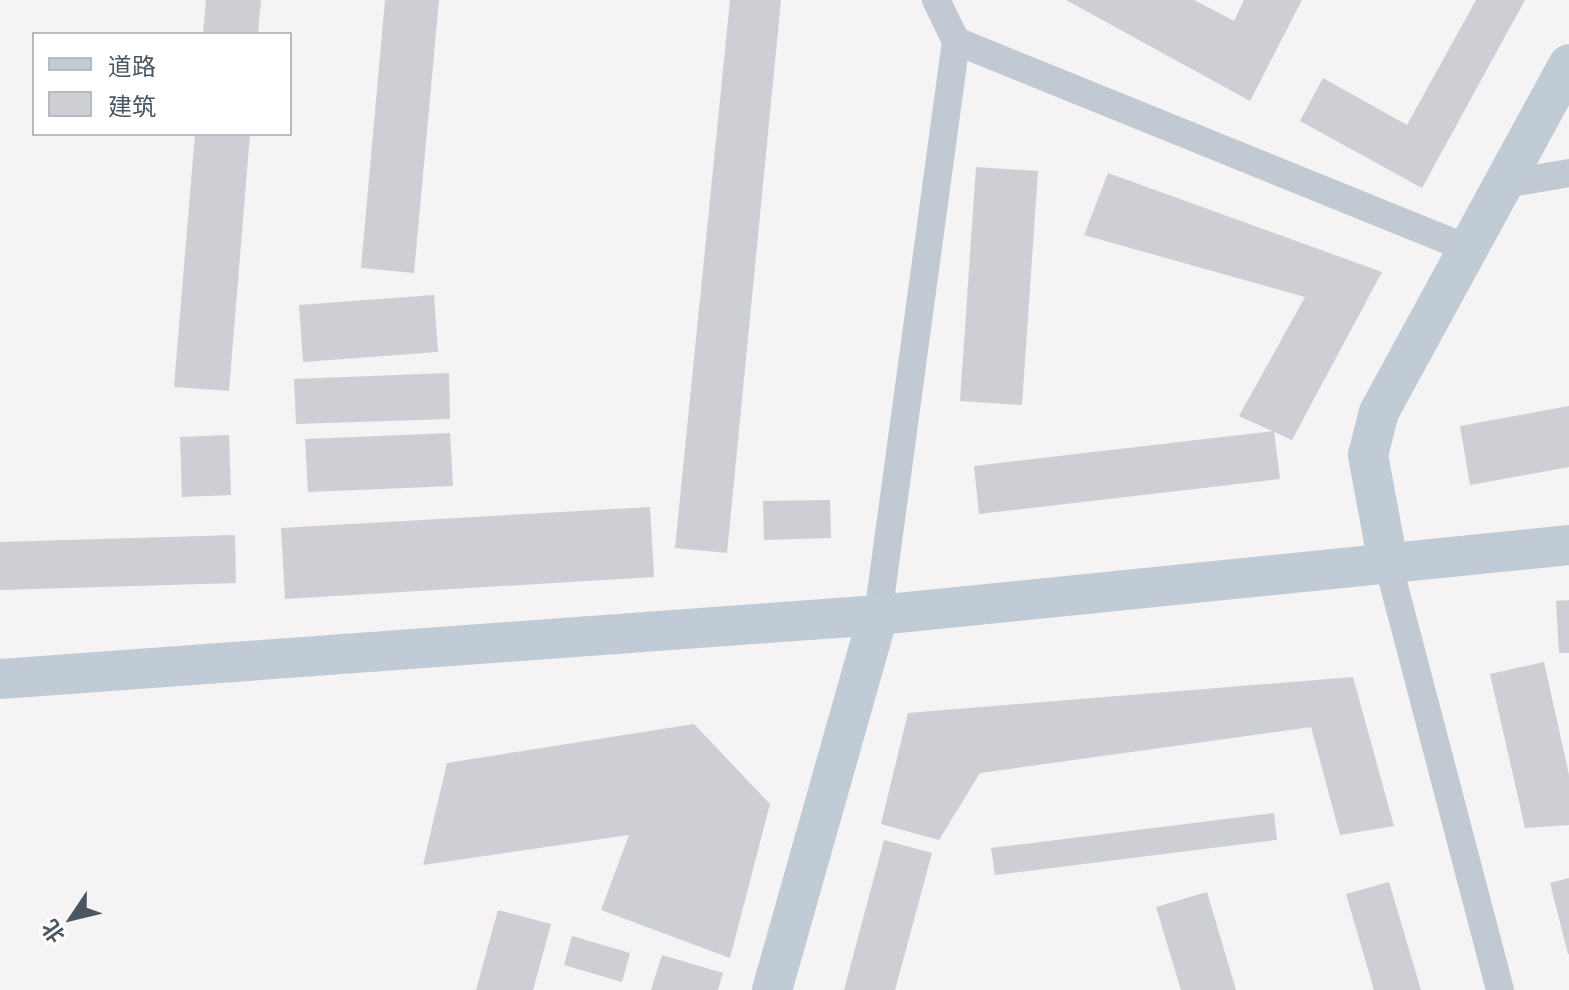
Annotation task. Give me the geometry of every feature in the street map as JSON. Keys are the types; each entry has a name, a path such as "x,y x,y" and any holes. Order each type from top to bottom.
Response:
{"street":[{"path":"772,990 878,615 956,41 936,0"},
{"path":"956,41 1464,247"},
{"path":"1500,990 1388,563 1368,455 1379,412 1464,247 1569,64"},
{"path":"1499,185 1569,173"},
{"path":"0,679 878,615 1569,545"}],"building":[{"path":"206,0 261,0 258,32 203,32"},
{"path":"385,0 439,0 414,273 361,268"},
{"path":"730,0 781,0 727,553 675,548"},
{"path":"1066,0 1194,0 1234,21 1244,0 1302,0 1250,101"},
{"path":"1476,0 1525,0 1422,188 1300,121 1323,78 1407,125"},
{"path":"195,136 250,136 229,391 174,387"},
{"path":"976,167 1038,171 1022,405 960,401"},
{"path":"1108,173 1382,272 1292,440 1239,416 1305,297 1084,235"},
{"path":"434,295 438,352 303,362 299,305"},
{"path":"449,373 450,419 296,424 294,379"},
{"path":"1569,406 1569,467 1470,485 1460,426"},
{"path":"1274,431 1280,479 979,514 974,466"},
{"path":"450,433 453,486 308,492 305,439"},
{"path":"229,435 231,495 182,497 180,437"},
{"path":"830,500 831,538 764,540 763,501"},
{"path":"650,507 654,577 285,599 281,528"},
{"path":"235,535 236,583 0,590 0,542"},
{"path":"1569,600 1569,653 1559,653 1556,601"},
{"path":"1544,662 1569,775 1569,825 1525,828 1490,674"},
{"path":"1353,677 1394,826 1340,835 1311,727 980,773 939,840 881,824 908,713"},
{"path":"694,724 770,804 730,958 601,910 629,835 423,865 447,763"},
{"path":"1274,813 1277,840 995,875 991,848"},
{"path":"884,840 932,853 895,990 844,990"},
{"path":"1569,878 1569,954 1568,954 1550,883"},
{"path":"1389,882 1421,990 1374,990 1346,894"},
{"path":"1207,892 1236,990 1181,990 1156,907"},
{"path":"498,910 551,924 533,990 476,990"},
{"path":"572,936 630,953 622,982 564,965"},
{"path":"662,955 723,973 718,990 651,990"}]}
